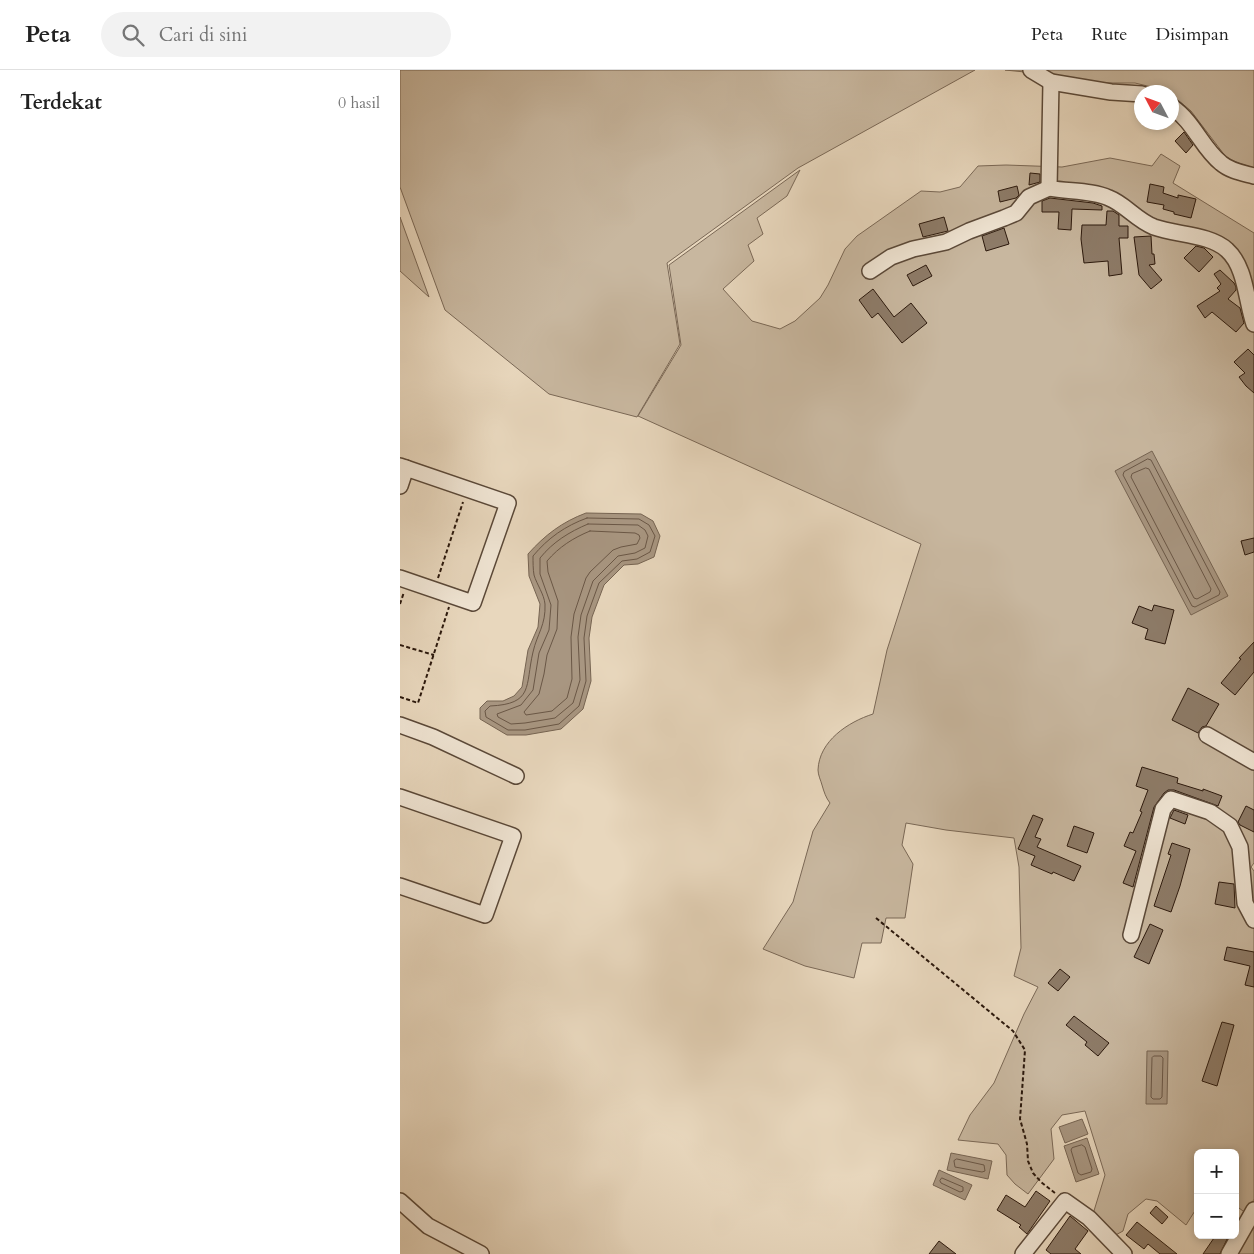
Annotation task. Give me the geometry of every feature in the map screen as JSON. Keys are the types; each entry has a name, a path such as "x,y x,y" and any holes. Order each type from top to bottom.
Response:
{"street":[{"path":"1031,70 1051,82 1110,92 1134,94"},
{"path":"1049,188 1051,82"},
{"path":"1179,114 1197,132 1209,151 1222,164 1235,171 1254,176"},
{"path":"870,271 891,257 912,249 946,242 1016,213 1029,197 1049,188 1092,193 1109,197 1130,213 1153,226 1217,243 1227,250 1239,268 1254,324"},
{"path":"400,486 403,467 508,503 473,603 400,578"},
{"path":"400,725 433,737 516,776"},
{"path":"1207,735 1254,762"},
{"path":"400,797 513,836 485,916 400,886"},
{"path":"1131,935 1163,809 1170,800 1210,812 1230,826 1240,847 1245,903 1254,920"},
{"path":"1242,866 1254,854"},
{"path":"1023,1254 1065,1200 1089,1218 1124,1254"},
{"path":"400,1201 428,1226 481,1254"},
{"path":"1230,1254 1254,1210"}],"path":[{"path":"434,590 468,489"},
{"path":"400,697 418,703 453,596"},
{"path":"400,645 434,655"},
{"path":"876,918 1013,1031 1025,1050 1020,1119 1027,1144 1028,1161 1033,1173 1040,1182 1065,1200"}],"shaded area":[{"path":"400,70 975,70 798,168 667,263 680,344 637,417 549,394 445,310 400,187"},
{"path":"1005,70 1254,70 1254,168 1226,157 1191,111 1179,101 1179,85 1090,83 1054,75"},
{"path":"1161,154 1180,166 1173,183 1254,233 1254,863 1251,867 1254,871 1254,1199 1247,1214 1239,1208 1239,1149 1194,1149 1194,1212 1186,1225 1157,1201 1146,1199 1128,1214 1123,1231 1112,1237 1093,1214 1105,1175 1085,1111 1062,1115 1051,1129 1054,1159 1028,1194 1007,1175 1006,1155 998,1144 958,1140 970,1115 994,1083 1038,987 1014,976 1021,948 1019,867 1014,838 906,823 902,845 913,864 905,918 886,918 881,943 862,943 854,978 805,966 763,949 793,902 813,831 830,803 824,792 818,772 823,750 836,734 854,722 873,714 887,650 921,544 638,416 681,345 669,265 800,170 787,196 757,218 763,234 748,245 754,261 723,289 752,321 780,329 795,321 820,298 845,249 857,236 921,191 940,192 960,187 978,166 1062,167 1110,158 1152,166"},
{"path":"400,217 429,297 400,271"},
{"path":"1254,1219 1254,1254 1234,1254"}],"water":[{"path":"1152,451 1228,596 1191,615 1115,471"},
{"path":"586,513 641,514 653,521 660,536 654,557 638,564 624,565 604,585 592,617 589,638 591,681 583,709 561,729 526,735 507,735 480,719 480,708 487,701 503,701 514,696 522,687 528,650 538,627 540,604 529,576 528,554 554,530"},
{"path":"1147,1051 1168,1051 1167,1104 1146,1104"},
{"path":"1082,1119 1088,1134 1065,1143 1059,1127"},
{"path":"1087,1138 1099,1174 1076,1182 1064,1146"},
{"path":"951,1153 992,1161 988,1179 947,1170"},
{"path":"939,1170 972,1185 965,1200 933,1185"}],"building":[{"path":"1184,132 1193,145 1186,153 1175,141"},
{"path":"1030,173 1040,174 1040,182 1029,185"},
{"path":"1150,184 1164,187 1163,193 1178,198 1178,195 1196,199 1191,218 1163,209 1164,205 1147,202"},
{"path":"1017,186 1019,195 1016,198 1000,202 998,191"},
{"path":"1050,198 1093,203 1102,206 1102,210 1072,209 1071,230 1058,229 1059,212 1042,212 1042,201"},
{"path":"1107,211 1113,211 1119,215 1119,226 1128,226 1128,238 1119,238 1122,274 1109,276 1108,261 1084,263 1081,239 1082,225 1106,225"},
{"path":"944,217 948,231 923,237 919,224"},
{"path":"1004,228 1009,244 986,251 982,236"},
{"path":"1151,236 1152,254 1154,254 1155,264 1149,265 1162,280 1151,289 1139,275 1134,237"},
{"path":"1196,246 1204,248 1213,257 1199,272 1184,258"},
{"path":"926,265 932,276 913,286 907,275"},
{"path":"1220,270 1236,287 1236,290 1228,299 1240,308 1244,323 1236,332 1212,312 1205,318 1197,306 1220,291 1217,288 1221,284 1214,274"},
{"path":"873,289 894,317 911,303 927,323 902,343 878,313 872,318 859,300"},
{"path":"1248,349 1254,355 1254,393 1239,377 1245,373 1234,362"},
{"path":"1254,538 1254,552 1245,555 1241,541"},
{"path":"1154,605 1174,610 1165,644 1145,639 1148,629 1132,623 1139,606 1152,611"},
{"path":"1254,642 1254,672 1235,695 1221,683 1241,659 1239,658"},
{"path":"1188,688 1219,704 1206,726 1202,727 1198,733 1172,720"},
{"path":"1142,767 1178,778 1177,783 1222,796 1218,806 1174,790 1168,790 1164,793 1154,807 1133,887 1123,883 1136,851 1124,846 1130,832 1133,833 1142,812 1140,811 1148,790 1136,786"},
{"path":"1246,806 1254,810 1254,832 1238,822"},
{"path":"1174,810 1188,815 1185,824 1170,818"},
{"path":"1033,815 1043,819 1035,837 1041,839 1037,847 1081,866 1074,881 1031,865 1035,856 1018,849"},
{"path":"1074,826 1094,833 1087,853 1067,846"},
{"path":"1172,843 1190,849 1171,912 1154,906 1171,855 1168,854"},
{"path":"1219,882 1234,884 1235,908 1215,904"},
{"path":"1150,924 1163,930 1149,964 1134,957"},
{"path":"1227,947 1254,952 1254,987 1245,985 1250,966 1224,960"},
{"path":"1060,969 1070,977 1058,991 1048,983"},
{"path":"1074,1016 1109,1043 1098,1056 1085,1045 1087,1042 1066,1025"},
{"path":"1222,1022 1234,1025 1217,1086 1202,1081"},
{"path":"1036,1191 1050,1201 1027,1234 1019,1227 1021,1225 997,1210 1006,1195 1025,1207"},
{"path":"1156,1206 1168,1217 1162,1224 1150,1213"},
{"path":"1070,1216 1088,1231 1075,1249 1081,1254 1051,1254 1046,1250"},
{"path":"1137,1222 1177,1254 1160,1254 1148,1244 1144,1249 1126,1235"},
{"path":"1213,1239 1227,1239 1220,1254 1203,1254"},
{"path":"939,1241 956,1254 929,1254"}]}
